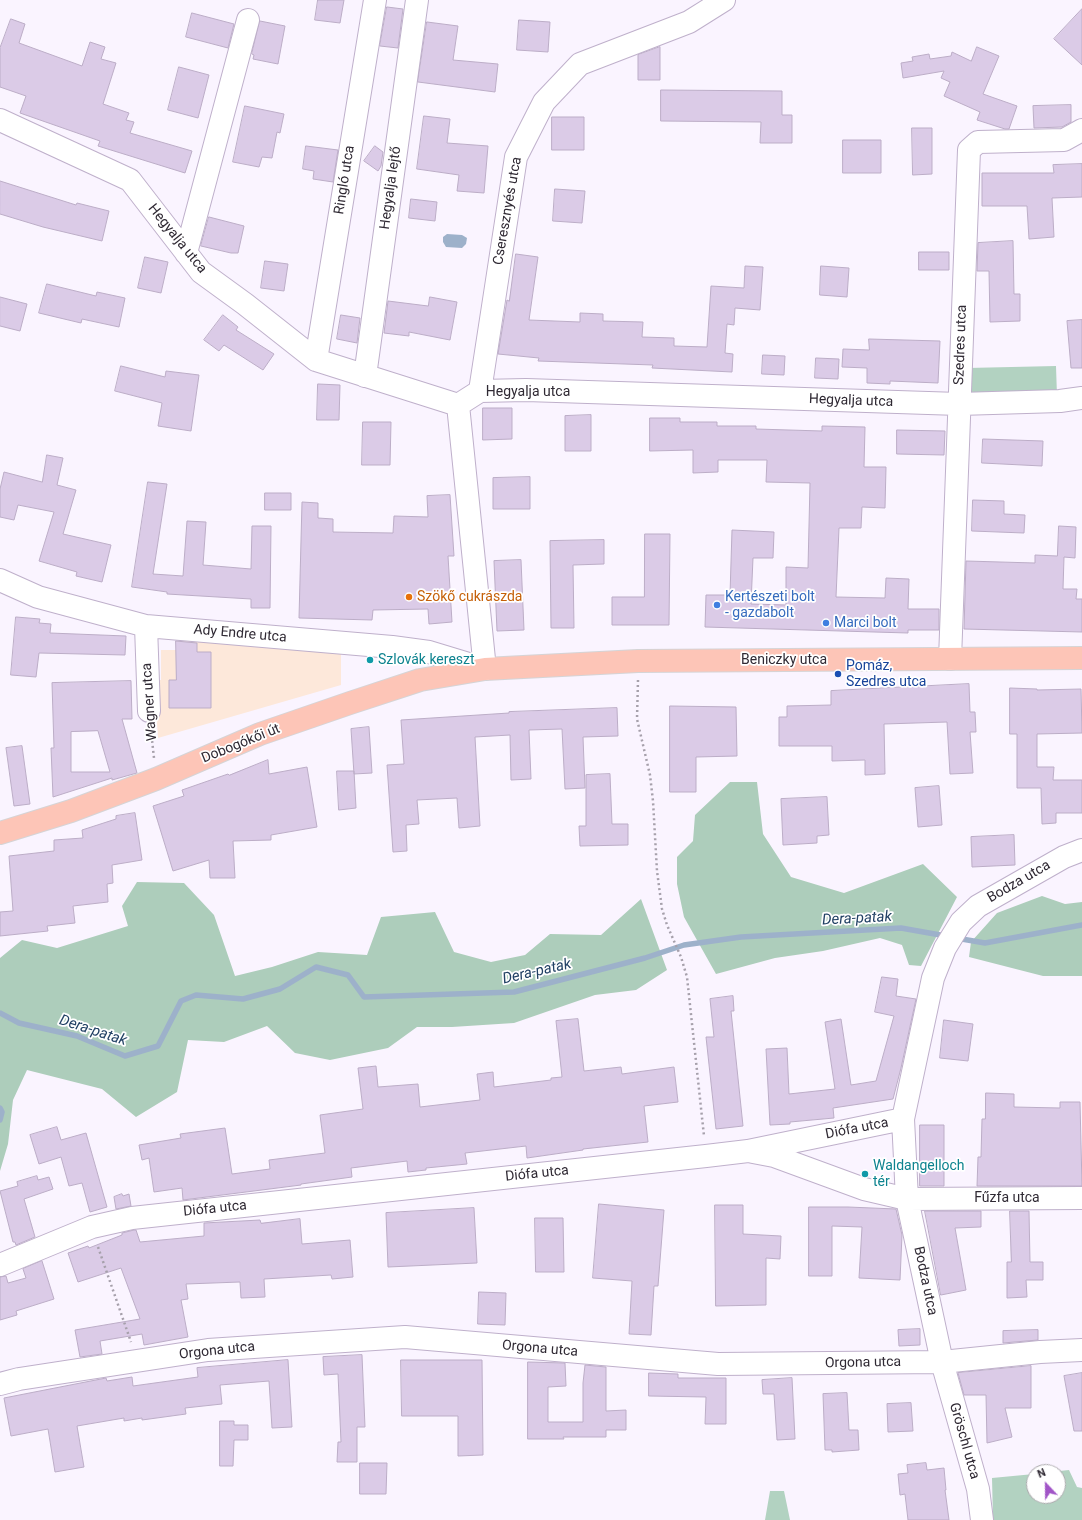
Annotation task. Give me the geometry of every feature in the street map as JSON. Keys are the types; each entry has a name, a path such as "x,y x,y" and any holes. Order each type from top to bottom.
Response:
{"main road":[{"name":"Beniczky utca","path":"485,669 638,661 1082,658"},
{"name":"Dobogókői út","path":"0,832 71,811 156,779 260,734 350,703 420,680 485,669"}],"street":[{"name":"Ringló utca","path":"316,360 375,0"},
{"name":"Hegyalja lejtő","path":"365,376 417,0"},
{"name":"Cseresznyés utca","path":"480,391 516,157 544,102 580,64 689,22 724,0"},
{"path":"186,253 248,20"},
{"name":"Hegyalja utca","path":"0,120 130,180 201,272 245,304 316,360 458,405 480,391 526,390 959,404 1060,402 1082,398"},
{"name":"Szedres utca","path":"950,659 969,150 978,142 1064,140 1082,130"},
{"path":"458,405 485,669"},
{"name":"Ady Endre utca","path":"0,580 38,597 146,626 392,647 429,652 485,669"},
{"name":"Wagner utca","path":"146,626 149,711"},
{"name":"Bodza utca","path":"945,948 961,922 978,906 1064,857 1082,850"},
{"name":"Diófa utca","path":"0,1265 92,1227 132,1218 748,1151 903,1120 933,978 945,948"},
{"path":"748,1151 774,1156 864,1189 907,1199 903,1120"},
{"name":"Fűzfa utca","path":"907,1199 1082,1198"},
{"name":"Bodza utca","path":"907,1199 942,1362"},
{"name":"Orgona utca","path":"0,1384 19,1379 208,1350 405,1337 718,1364 942,1362 1040,1352 1082,1350"},
{"name":"Gröschl utca","path":"942,1362 978,1490 982,1520"}],"path":[{"path":"638,661 638,720 650,775 657,871 662,909 681,957 687,977 706,1156"},
{"name":"Wagner utca","path":"149,711 156,779"},
{"path":"92,1227 138,1360"}],"shaded area":[{"path":"176,641 341,647 341,685 158,738 154,680 161,680 161,650 176,650"}],"green space":[{"path":"1056,366 1057,396 965,400 967,368"},
{"path":"730,782 757,782 763,834 791,877 844,893 923,864 957,897 921,966 909,965 902,945 880,938 823,951 775,958 716,974 684,917 677,884 677,857 693,841 695,815"},
{"path":"137,882 184,883 214,915 235,976 272,967 318,952 367,955 381,917 435,912 454,952 491,962 525,955 550,934 601,935 641,899 667,970 636,990 595,995 514,1023 452,1027 417,1027 388,1048 330,1060 295,1053 267,1026 224,1042 188,1040 177,1092 136,1117 102,1089 27,1070 13,1100 8,1144 0,1171 0,958 22,940 57,948 128,926 122,906"},
{"path":"1042,896 1065,904 1082,902 1082,976 1043,976 969,957 971,942 997,913"},
{"path":"1066,1470 1069,1470 1077,1487 1082,1488 1082,1520 993,1520 992,1478 1026,1475 1026,1504 1066,1504"},
{"path":"770,1491 784,1491 790,1520 765,1520"}],"water":[{"path":"447,234 462,235 467,238 466,244 462,248 446,247 443,242 443,237"}],"building":[{"path":"318,0 344,0 340,23 315,20"},
{"path":"387,7 403,9 398,48 380,46"},
{"path":"1082,9 1082,65 1054,39"},
{"path":"192,13 234,24 228,48 186,37"},
{"path":"11,19 25,24 19,43 82,66 90,42 105,47 101,59 116,63 103,104 129,113 126,120 134,122 130,133 192,151 185,173 98,146 100,141 20,113 26,96 0,87 0,48"},
{"path":"519,20 550,22 548,52 517,50"},
{"path":"260,21 285,26 278,64 253,59 254,55 252,54"},
{"path":"427,22 458,26 453,60 498,64 495,92 418,82"},
{"path":"660,47 660,80 638,80 638,55"},
{"path":"977,47 999,56 983,94 1017,106 1009,129 977,120 980,112 944,96 950,82 941,78 944,71 903,78 901,63 913,61 912,57 929,54 930,59 951,56 952,52 971,61"},
{"path":"179,67 209,75 198,118 168,110"},
{"path":"661,90 782,91 782,115 792,115 792,143 760,143 761,122 661,121"},
{"path":"1071,105 1071,122 1062,127 1034,128 1033,106"},
{"path":"245,106 284,114 280,133 277,132 272,158 262,157 259,167 233,162"},
{"path":"424,116 450,119 447,143 488,146 484,193 457,191 459,175 417,169"},
{"path":"552,117 584,117 584,150 552,150"},
{"path":"912,128 932,128 932,174 913,175"},
{"path":"843,140 881,140 881,173 843,173"},
{"path":"306,146 338,150 333,182 313,179 314,171 303,169"},
{"path":"375,146 383,152 381,166 378,171 364,161"},
{"path":"1082,164 1082,197 1052,198 1054,237 1029,239 1027,206 982,206 982,173 1054,173 1053,165"},
{"path":"0,181 76,205 77,203 109,211 102,241 43,227 0,214"},
{"path":"555,189 585,191 582,223 553,221"},
{"path":"411,199 437,202 435,221 409,218"},
{"path":"209,217 244,226 238,253 231,253 201,246"},
{"path":"1013,241 1014,294 1020,294 1020,321 990,322 989,271 977,271 978,243"},
{"path":"919,252 949,252 949,270 919,270"},
{"path":"516,254 538,257 529,320 580,322 580,313 603,314 603,321 643,322 642,337 674,338 674,346 707,347 711,286 744,288 745,266 763,267 760,310 735,308 734,325 727,324 725,353 733,354 732,372 652,368 653,365 538,361 539,358 498,354 507,300 509,301"},
{"path":"145,257 168,262 161,293 138,288"},
{"path":"265,261 288,264 284,291 261,288"},
{"path":"821,266 849,268 847,297 820,295"},
{"path":"47,284 96,296 97,292 125,298 119,327 82,319 81,323 39,313"},
{"path":"0,297 27,304 20,331 0,326"},
{"path":"430,297 457,302 450,340 409,332 409,336 384,333 388,301 428,306"},
{"path":"223,315 238,327 236,330 274,354 263,370 224,345 219,351 204,340"},
{"path":"341,315 360,318 357,343 337,339"},
{"path":"1082,320 1082,368 1071,368 1067,321"},
{"path":"869,339 940,341 938,383 890,381 890,384 867,383 867,368 842,367 843,349 869,350"},
{"path":"763,355 785,356 784,375 762,374"},
{"path":"816,358 839,359 838,379 815,378"},
{"path":"121,366 165,377 166,371 199,375 191,431 158,426 162,403 115,391"},
{"path":"318,384 340,385 339,420 317,420"},
{"path":"483,408 512,408 512,439 483,440"},
{"path":"591,415 591,451 565,451 565,416"},
{"path":"650,418 680,418 680,422 717,422 717,426 756,426 756,429 822,431 822,426 865,427 864,467 886,467 885,508 862,507 861,528 839,528 836,597 885,598 886,578 909,579 908,609 939,609 939,630 908,630 908,633 705,627 706,595 730,595 732,530 774,532 773,558 753,558 751,604 786,605 786,567 808,568 810,483 766,482 767,460 718,460 718,472 693,473 693,450 650,451"},
{"path":"363,422 391,422 390,465 362,465"},
{"path":"897,430 945,431 944,455 897,454"},
{"path":"983,439 1043,441 1042,466 982,463"},
{"path":"47,455 63,458 57,485 76,490 63,534 111,545 102,582 76,576 77,572 39,561 54,512 18,505 14,520 0,517 0,489 4,472 42,482"},
{"path":"530,477 530,509 493,509 493,478"},
{"path":"148,482 167,484 153,574 183,576 187,521 206,522 203,565 251,569 252,526 271,526 270,608 251,608 251,599 167,594 167,592 132,587"},
{"path":"265,493 291,493 291,510 265,510"},
{"path":"450,495 454,556 448,556 452,622 429,624 428,609 373,610 372,620 299,618 302,502 318,503 318,518 333,519 333,532 393,533 394,516 428,517 427,496"},
{"path":"973,500 1004,501 1004,514 1025,515 1024,533 972,531"},
{"path":"1059,526 1076,527 1075,558 1064,557 1063,589 1077,589 1076,599 1082,599 1082,632 964,629 966,561 1035,563 1035,555 1057,556"},
{"path":"645,534 670,534 669,625 612,625 612,597 644,597"},
{"path":"604,540 604,564 573,565 574,628 551,628 550,541"},
{"path":"521,560 524,630 497,631 494,561"},
{"path":"16,617 40,619 39,623 51,624 50,633 126,636 125,655 39,653 36,677 11,675"},
{"path":"176,641 197,643 197,652 211,652 211,708 169,708 169,680 176,680"},
{"path":"131,681 132,719 122,719 137,773 112,780 112,778 53,797 51,748 54,748 52,683","holes":["98,731 110,772 71,772 71,732"]},
{"path":"969,684 970,712 975,712 976,732 970,732 973,773 950,774 947,722 884,724 885,774 865,775 865,760 832,761 832,746 779,746 779,717 787,717 787,706 831,705 831,691"},
{"path":"1010,688 1037,690 1081,689 1082,733 1037,734 1037,767 1054,767 1053,780 1082,780 1082,813 1056,813 1056,823 1042,824 1041,788 1017,788 1017,734 1010,734"},
{"path":"670,706 736,707 737,756 696,757 696,792 670,792"},
{"path":"617,708 618,736 583,737 585,788 565,789 562,729 529,730 531,779 511,780 510,735 475,737 480,826 459,828 457,798 417,800 419,824 406,825 407,851 393,852 387,765 404,764 401,720 509,712"},
{"path":"369,727 372,773 354,774 351,729"},
{"path":"22,746 30,804 14,806 6,748"},
{"path":"268,760 269,774 307,767 317,827 271,835 271,840 233,841 235,878 210,878 209,860 173,871 153,806 184,796 182,790 228,774 229,775"},
{"path":"337,771 354,771 356,808 339,810"},
{"path":"610,774 612,824 628,824 628,845 580,846 579,826 586,826 586,775"},
{"path":"939,786 942,825 918,827 915,788"},
{"path":"827,797 829,835 817,836 817,843 783,845 781,799"},
{"path":"135,813 142,860 112,865 113,883 107,884 108,902 73,906 75,923 47,926 48,931 0,936 0,912 13,911 9,856 54,851 54,840 83,838 82,830 116,819 116,816"},
{"path":"1014,835 1015,865 972,867 971,837"},
{"path":"882,977 898,979 896,996 916,999 893,1099 833,1108 834,1118 770,1125 766,1049 787,1048 789,1094 835,1089 825,1022 841,1019 851,1085 876,1081 894,1016 875,1012"},
{"path":"733,996 734,1011 731,1011 743,1126 716,1129 706,1037 714,1037 710,999"},
{"path":"578,1019 584,1071 621,1067 622,1074 674,1067 678,1102 644,1106 648,1142 583,1149 527,1158 526,1146 465,1153 467,1164 426,1168 426,1170 408,1172 407,1161 351,1168 352,1177 183,1200 182,1188 154,1192 149,1158 142,1160 139,1145 181,1138 180,1134 225,1128 232,1174 270,1169 269,1160 325,1153 320,1115 363,1109 358,1068 376,1066 378,1087 418,1084 420,1107 480,1100 477,1074 493,1072 494,1087 551,1080 551,1078 562,1077 556,1021"},
{"path":"944,1020 973,1024 968,1061 940,1058"},
{"path":"986,1093 1014,1094 1014,1107 1060,1108 1060,1102 1080,1102 1082,1186 977,1186 978,1157 981,1157 982,1119 985,1119"},
{"path":"920,1125 944,1125 944,1186 920,1186"},
{"path":"57,1127 61,1140 86,1133 107,1207 90,1212 82,1183 69,1186 61,1157 39,1164 30,1135"},
{"path":"37,1176 38,1180 49,1177 53,1189 24,1199 35,1237 16,1245 15,1242 13,1242 0,1191 18,1186 17,1182"},
{"path":"122,1194 123,1196 129,1194 131,1206 116,1209 114,1197"},
{"path":"599,1204 664,1210 658,1286 654,1286 651,1335 629,1334 632,1281 593,1278"},
{"path":"715,1205 743,1205 743,1234 781,1236 780,1259 766,1258 766,1305 716,1306"},
{"path":"809,1207 896,1209 902,1235 900,1280 859,1278 862,1227 832,1226 832,1276 809,1276"},
{"path":"474,1208 477,1263 388,1267 386,1213"},
{"path":"925,1211 981,1211 981,1227 955,1228 966,1290 941,1295"},
{"path":"1010,1211 1029,1211 1030,1262 1043,1262 1043,1280 1026,1280 1027,1297 1007,1298 1007,1262 1011,1262"},
{"path":"535,1218 563,1218 564,1272 536,1272"},
{"path":"300,1219 302,1244 350,1240 353,1277 332,1279 331,1275 264,1279 265,1297 241,1298 240,1282 186,1284 188,1299 181,1300 188,1337 144,1345 142,1334 100,1341 102,1354 80,1357 75,1330 140,1319 121,1268 78,1282 68,1253 88,1246 89,1248 122,1235 122,1233 134,1230 136,1230 140,1242 204,1236 204,1223 260,1220 261,1223"},
{"path":"42,1261 54,1299 16,1311 17,1315 0,1320 0,1277 6,1276 8,1283 26,1278 23,1269"},
{"path":"479,1292 506,1293 505,1325 478,1324"},
{"path":"920,1329 920,1345 899,1346 898,1330"},
{"path":"1038,1330 1038,1340 1003,1343 1003,1331"},
{"path":"362,1355 365,1427 357,1427 357,1462 337,1462 338,1442 341,1442 338,1374 324,1375 323,1357"},
{"path":"288,1360 292,1427 272,1428 269,1381 220,1385 222,1404 185,1408 186,1414 142,1420 142,1418 124,1421 124,1418 77,1426 84,1467 55,1472 48,1429 11,1436 4,1398 106,1378 107,1381 132,1377 133,1386 198,1377 197,1368"},
{"path":"401,1360 482,1360 483,1455 458,1456 458,1416 402,1416"},
{"path":"528,1362 565,1363 566,1386 548,1387 548,1422 583,1422 583,1383 585,1365 606,1367 606,1411 626,1410 626,1430 606,1430 606,1437 528,1439"},
{"path":"1031,1366 1031,1408 1005,1408 1012,1437 987,1443 986,1395 964,1395 958,1373"},
{"path":"649,1373 678,1374 678,1378 726,1378 726,1424 705,1424 706,1397 649,1396"},
{"path":"1082,1373 1082,1431 1074,1431 1064,1376"},
{"path":"792,1378 795,1439 777,1440 774,1394 763,1394 762,1380"},
{"path":"847,1393 849,1430 858,1430 859,1450 832,1452 832,1450 825,1450 823,1394"},
{"path":"911,1403 913,1431 888,1432 887,1404"},
{"path":"220,1421 234,1421 234,1425 248,1425 248,1440 234,1440 233,1466 220,1466"},
{"path":"360,1463 387,1463 386,1494 360,1494"},
{"path":"926,1463 927,1470 944,1468 949,1520 908,1520 905,1494 900,1495 898,1474 908,1473 907,1465"}],"waterway":[{"name":"Dera-patak","path":"956,938 985,943 1082,925"},
{"name":"Dera-patak","path":"0,1013 19,1023 77,1036 125,1056 158,1046 181,1001 196,995 243,999 280,989 316,967 348,975 364,997 514,992 645,958 684,945 741,937 901,928 946,936"},
{"name":"Dera-patak","path":"0,1108 2,1112 0,1120"}],"place":[{"name":"Szökő cukrászda","path":"409,597"},
{"name":"Kertészeti bolt - gazdabolt","path":"717,605"},
{"name":"Marci bolt","path":"826,623"},
{"name":"Szlovák kereszt","path":"370,660"},
{"name":"Pomáz, Szedres utca","path":"838,674"},
{"name":"Waldangelloch tér","path":"865,1174"}]}
